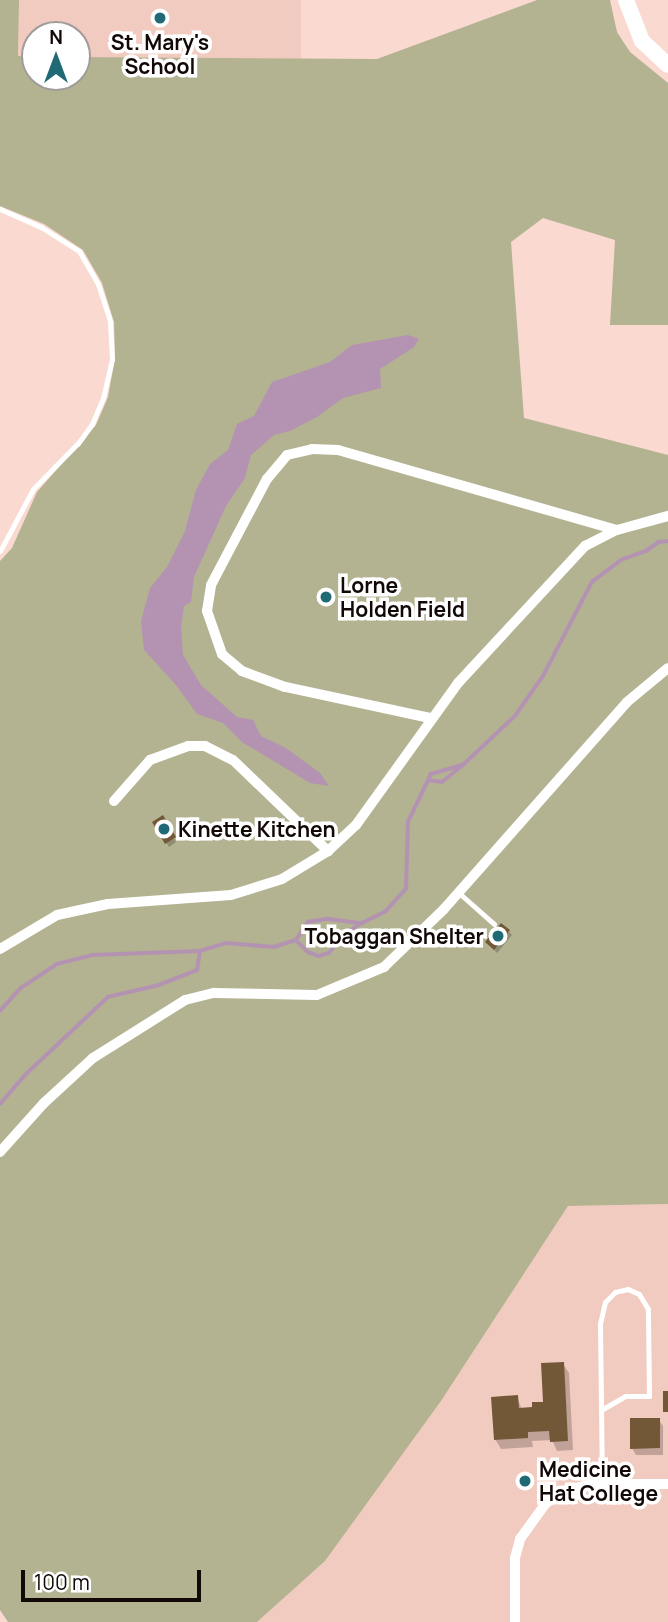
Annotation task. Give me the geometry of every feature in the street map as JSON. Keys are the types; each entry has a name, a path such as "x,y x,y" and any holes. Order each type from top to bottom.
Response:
{"street":[{"path":"626,0 642,41 668,65"},
{"path":"430,718 285,687 242,671 222,654 207,611 211,585 267,479 287,455 312,449 338,450 617,530"},
{"path":"0,949 57,915 108,904 187,901 231,895 282,879 328,851 356,825 430,718 458,683 585,546 617,530 668,516"},
{"path":"582,521 585,546"},
{"path":"0,1153 44,1103 93,1058 185,1000 214,993 317,995 384,967 459,893 627,702 668,668"},
{"path":"114,801 150,760 188,746 205,746 233,760 328,851"},
{"path":"515,1622 515,1558 520,1538 529,1522 546,1503 567,1490 602,1484 668,1484"}],"lane":[{"path":"0,209 41,227 79,251 98,284 110,322 112,359 103,398 92,424 78,443 33,489 0,551"},
{"path":"459,893 494,923"},
{"path":"601,1409 625,1396 649,1396 648,1309 639,1294 628,1289 615,1292 605,1302 600,1324 601,1409 602,1484"}],"shaded area":[{"name":"St. Mary's School","path":"19,0 301,0 301,59 91,57 91,21 21,21 21,57 18,57"},
{"path":"408,335 419,339 414,347 380,369 381,388 343,398 317,417 290,431 274,435 251,455 245,478 226,506 194,577 191,602 184,606 181,628 183,655 201,685 237,717 253,720 261,736 286,748 320,773 329,786 310,783 242,742 223,723 197,714 176,685 144,650 141,621 150,588 167,567 185,531 196,490 210,464 228,450 237,424 254,416 272,382 330,362 352,345"},
{"name":"Medicine Hat College","path":"668,1204 668,1622 257,1622 325,1561 441,1401 568,1206"}],"green space":[{"path":"0,0 19,0 18,56 21,56 21,91 91,91 91,57 377,59 537,0 610,0 617,32 630,52 668,83 668,325 610,325 615,240 543,218 511,242 524,418 668,455 668,1204 568,1206 441,1401 325,1561 257,1622 8,1622 0,1610 0,561 12,548 37,492 96,425 108,397 115,358 114,322 102,283 83,250 44,224 0,206"}],"building":[{"name":"Kinette Kitchen","path":"163,815 176,837 165,844 152,822"},
{"name":"Tobaggan Shelter","path":"501,923 510,930 494,950 485,942"},
{"path":"564,1362 568,1441 550,1442 549,1431 528,1432 528,1438 494,1440 491,1397 518,1395 519,1408 532,1407 532,1402 543,1402 541,1363"},
{"path":"663,1391 668,1391 668,1412 663,1412"},
{"path":"630,1418 660,1418 660,1448 630,1449"}],"waterway":[{"path":"0,1011 21,988 57,964 92,955 200,951 226,943 274,947 296,940 308,922 328,919 362,923 385,912 406,889 408,822 431,774 463,765 515,716 543,676 592,582 621,560 646,551 659,542 668,541"},
{"path":"428,780 442,782 462,766"},
{"path":"296,940 308,952 319,956 329,953 344,935 360,924"},
{"path":"0,1104 25,1075 108,997 159,985 197,970 200,951"}],"place":[{"name":"St. Mary's School","path":"160,18"},
{"name":"Lorne Holden Field","path":"326,597"},
{"name":"Kinette Kitchen","path":"164,829"},
{"name":"Tobaggan Shelter","path":"498,936"},
{"name":"Medicine Hat College","path":"525,1481"}]}
